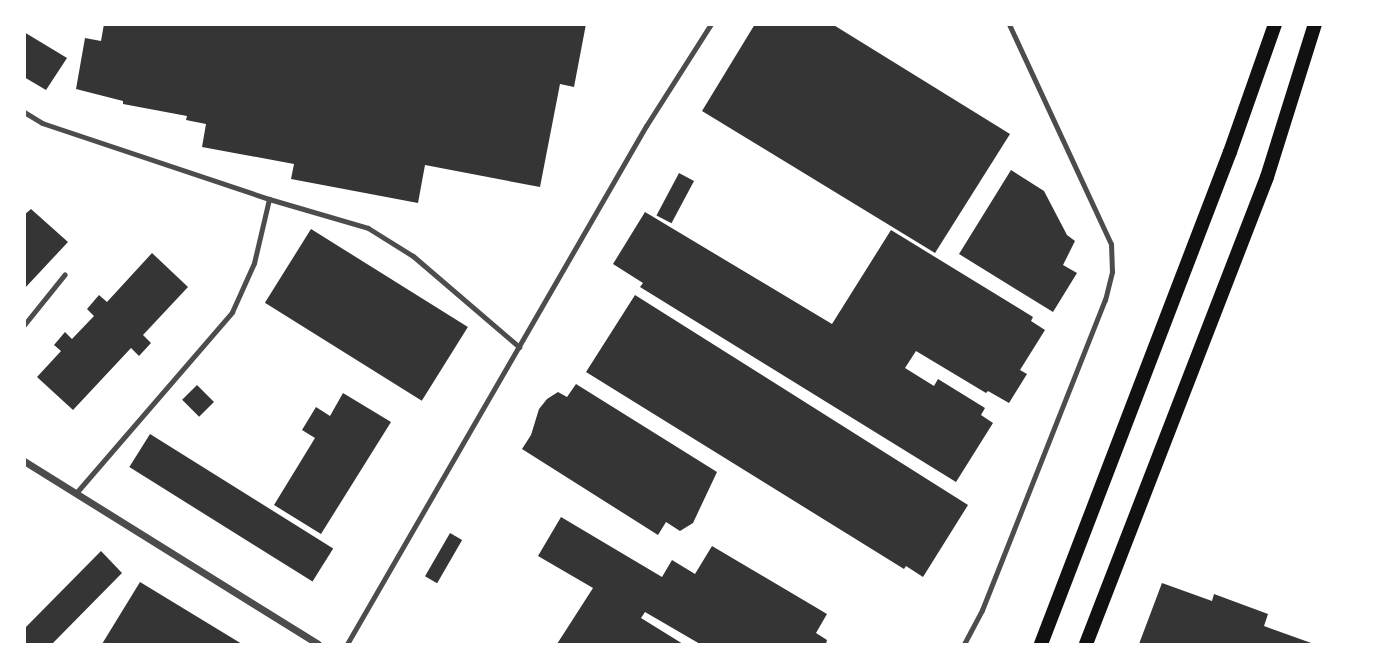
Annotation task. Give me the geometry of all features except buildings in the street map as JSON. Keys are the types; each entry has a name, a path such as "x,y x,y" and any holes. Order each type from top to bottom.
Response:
{"main road":[{"path":"1041,645 1275,24"},
{"path":"1086,645 1200,354 1293,97 1315,24"}],"street":[{"path":"24,461 318,645"}],"lane":[{"path":"347,645 646,126 711,24"},
{"path":"964,645 982,610 1105,300 1112,272 1111,244 1009,24"},
{"path":"24,112 42,123 270,200 368,228 413,256 519,347"},
{"path":"75,493 232,312 254,263 270,200"},
{"path":"24,325 65,274"}]}
